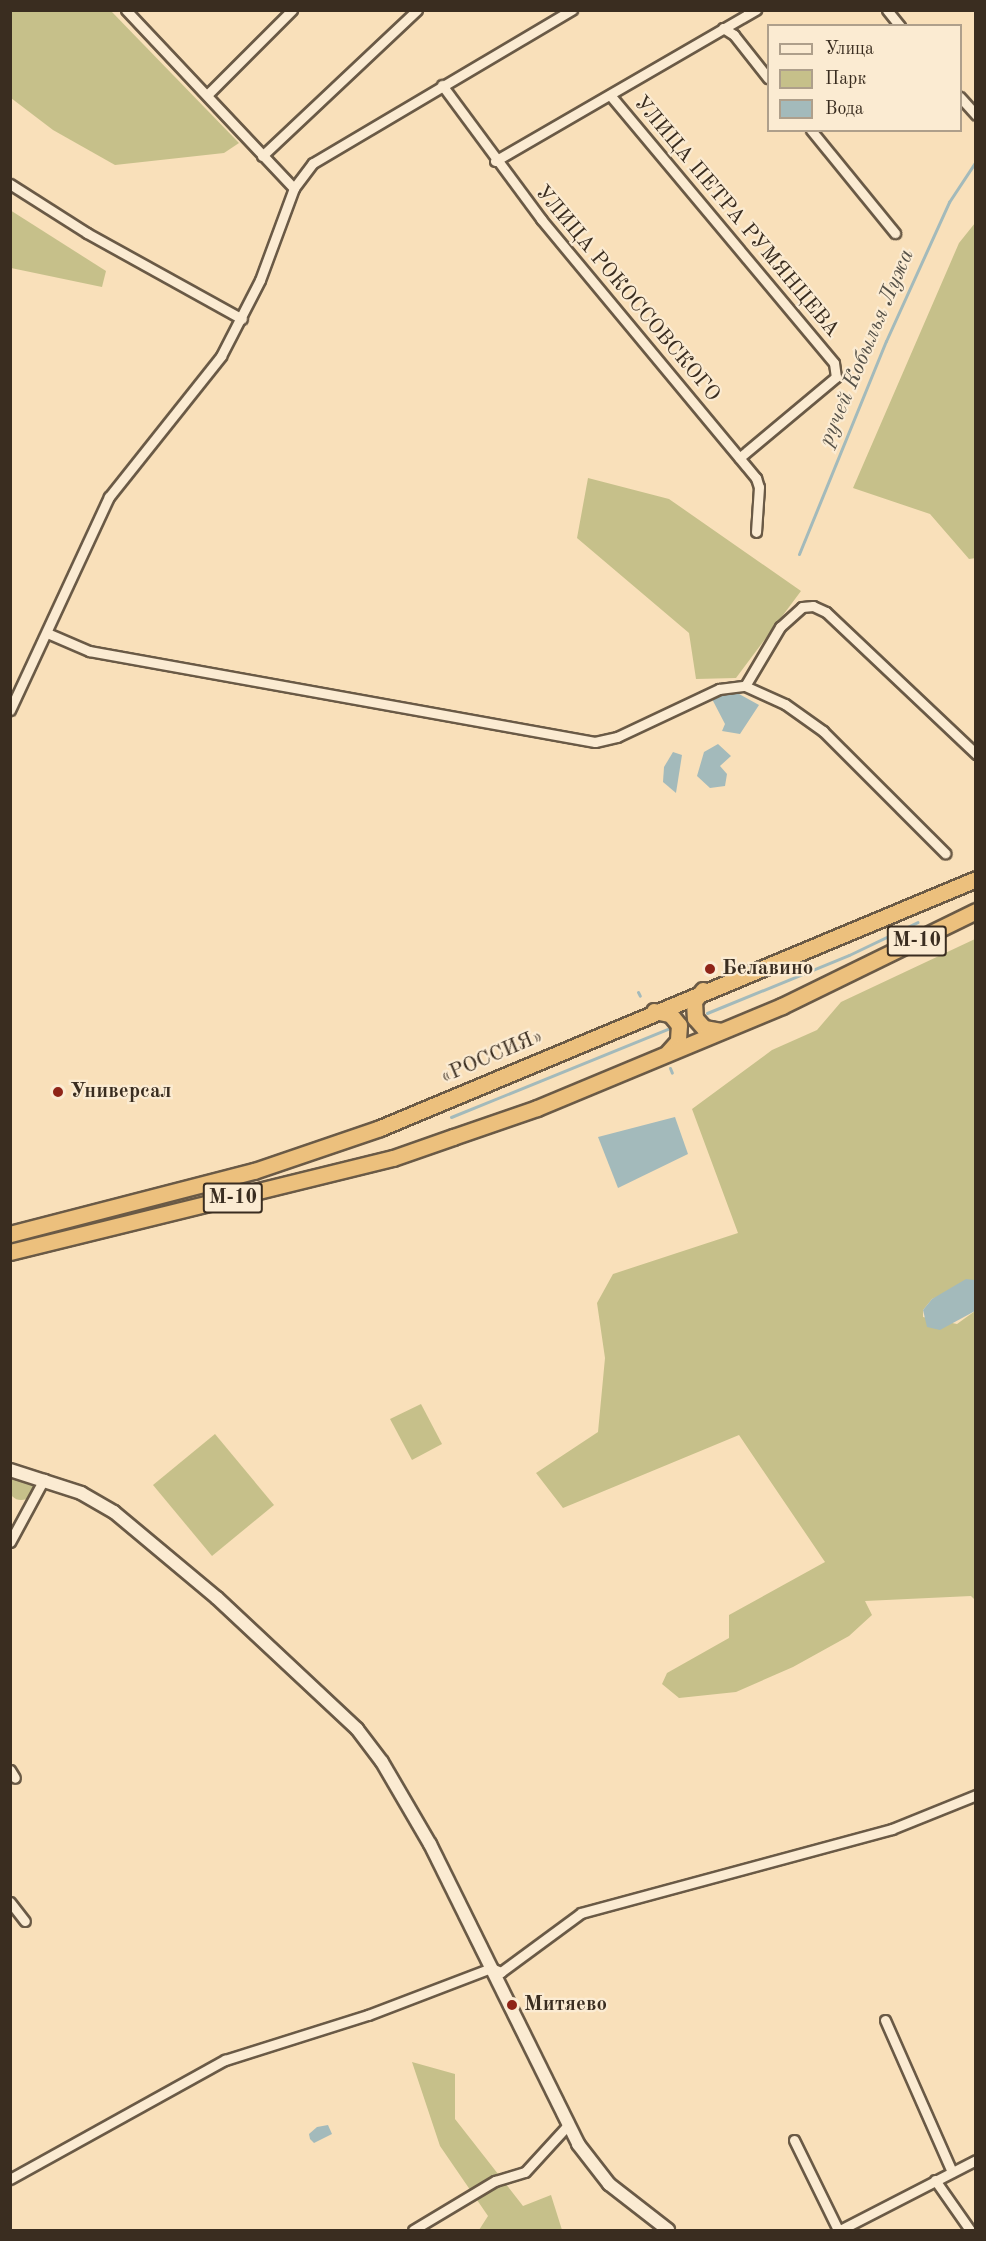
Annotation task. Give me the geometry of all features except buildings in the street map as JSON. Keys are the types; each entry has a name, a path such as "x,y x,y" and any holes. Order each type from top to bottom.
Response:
{"highway":[{"name":"«РОССИЯ»","path":"10,1234 97,1214 254,1171 380,1128 703,990 975,879"},
{"name":"М-10","path":"10,1252 393,1158 537,1108 724,1030 975,911"},
{"path":"703,990 693,1005 696,1022 707,1030 724,1030"},
{"path":"654,1011 670,1014 679,1025 678,1041 666,1054"},
{"path":"10,1227 72,1214 97,1214"}],"street":[{"path":"126,10 208,94 262,156 294,188"},
{"path":"277,10 285,18"},
{"path":"208,94 292,10"},
{"path":"262,156 417,10"},
{"path":"10,710 109,497 220,356 242,319 294,188 313,163 442,84 572,10"},
{"path":"495,161 756,10"},
{"path":"887,10 898,24"},
{"path":"723,28 734,35 767,77"},
{"name":"УЛИЦА РОКОССОВСКОГО","path":"442,84 495,161 740,458 759,487 756,532"},
{"name":"УЛИЦА ПЕТРА РУМЯНЦЕВА","path":"610,95 834,363 836,377 740,458"},
{"path":"962,99 975,115"},
{"path":"813,132 895,233"},
{"path":"10,184 87,233 242,319"},
{"path":"745,686 780,627 802,607 813,606 826,612 975,754"},
{"path":"47,633 89,651 595,742 607,742 719,689 745,686 785,704 823,731 945,854"},
{"path":"10,1470 44,1479 96,1500 123,1518 217,1598 350,1721 382,1762 430,1844 568,2125 603,2178 668,2230"},
{"path":"10,1542 44,1479"},
{"path":"10,2179 225,2060 368,2015 491,1968 501,1972 581,1913 892,1829 975,1795"},
{"path":"10,1902 25,1921"},
{"path":"885,2020 952,2172"},
{"path":"413,2230 495,2181 525,2172 568,2125"},
{"path":"794,2140 839,2230 975,2160"},
{"path":"935,2180 970,2230"}],"green space":[{"path":"10,11 111,11 239,143 224,153 115,165 53,130 11,98"},
{"path":"10,210 106,271 102,287 11,268"},
{"path":"975,223 976,558 969,559 930,514 853,488 959,243"},
{"path":"588,478 669,499 801,591 736,678 696,679 689,633 577,538"},
{"path":"975,939 975,1280 932,1299 923,1310 923,1317 957,1324 975,1311 975,1600 971,1596 865,1601 872,1615 849,1636 793,1667 736,1692 679,1698 662,1684 667,1673 729,1638 729,1615 825,1562 739,1435 563,1508 536,1473 598,1432 605,1358 597,1303 613,1274 738,1233 692,1109 772,1050 817,1030 841,1002"},
{"path":"421,1404 442,1444 412,1460 390,1419"},
{"path":"215,1434 274,1505 212,1556 153,1485"},
{"path":"21,1476 29,1480 33,1488 29,1496 21,1500 13,1496 9,1488 13,1480"},
{"path":"412,2062 455,2074 455,2119 523,2206 551,2195 562,2230 479,2230 488,2216 440,2146"}],"water":[{"path":"730,689 759,705 740,734 722,731 725,724 712,699"},
{"path":"718,744 731,756 720,766 727,774 725,786 710,788 697,776 704,752"},
{"path":"673,752 682,755 676,793 663,782 664,767"},
{"path":"675,1117 688,1154 618,1188 598,1137"},
{"path":"966,1279 975,1280 975,1311 940,1330 927,1327 923,1310 932,1299"},
{"path":"328,2125 332,2134 314,2143 310,2139 309,2134 317,2127"}],"waterway":[{"name":"ручей Кобылья Лужа","path":"799,554 886,341 949,202 976,161"},
{"path":"707,1013 849,955 918,922"},
{"path":"638,992 640,996"},
{"path":"451,1117 668,1029"},
{"path":"670,1068 672,1073"}],"place":[{"name":"Белавино","path":"710,969"},
{"name":"Универсал","path":"58,1092"},
{"name":"Митяево","path":"512,2005"}]}
